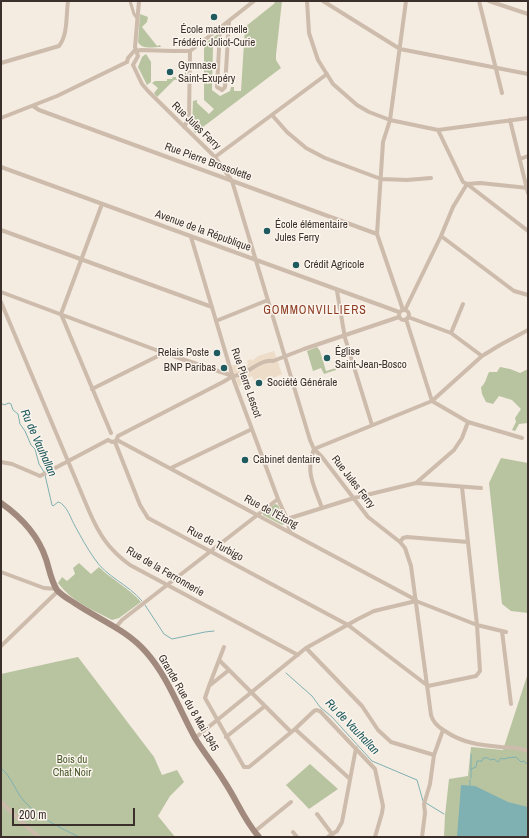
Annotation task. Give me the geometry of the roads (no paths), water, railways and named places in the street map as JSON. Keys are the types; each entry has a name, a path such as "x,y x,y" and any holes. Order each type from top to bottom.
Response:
{"main road":[{"path":"1,503 27,525 40,545 57,590"},
{"name":"Grande Rue du 8 Mai 1945","path":"57,590 81,607 116,627 136,641 157,667 168,684 203,752 224,780 242,815 259,837"}],"street":[{"path":"1,63 59,46 64,35 68,1"},
{"path":"130,1 134,14 138,18"},
{"path":"138,56 136,50 139,1"},
{"path":"1,118 83,84 127,62 129,57 136,50 190,51 254,1"},
{"path":"307,1 309,32 318,60 341,92 357,105 369,112 390,120 438,130 528,118"},
{"path":"323,1 400,49 528,74"},
{"path":"402,312 377,234 384,142 390,120 406,1"},
{"path":"479,1 502,93"},
{"path":"489,1 528,14"},
{"path":"220,29 217,87 222,90 225,87 229,21"},
{"path":"127,62 130,65 133,65 138,56 144,50"},
{"path":"184,127 189,118 190,51"},
{"name":"Rue Jules Ferry","path":"133,65 142,84 148,92 216,157 232,181 314,449 372,520 400,542 405,548 412,566 432,719 436,725 443,730"},
{"path":"216,157 327,74"},
{"name":"Rue Pierre Brossolette","path":"33,106 39,110 377,234"},
{"path":"272,115 295,139 316,154 382,179 407,180 430,178"},
{"path":"467,184 480,183 528,190 510,120"},
{"path":"438,130 463,182 528,231"},
{"path":"520,159 528,156"},
{"name":"Avenue de la République","path":"1,166 256,261 402,312 402,320 407,318 451,333 482,356"},
{"path":"402,312 441,236 453,207 467,184"},
{"path":"102,204 61,314 111,433 115,433 116,439"},
{"path":"1,230 212,307"},
{"path":"441,236 514,291 528,294"},
{"name":"Rue Pierre Lescot","path":"191,237 233,376 278,499 287,519 290,532"},
{"path":"337,290 345,335 372,425"},
{"path":"1,292 233,376"},
{"path":"216,321 268,300"},
{"name":"Rue de la Ferronnerie","path":"1,302 94,523 101,536 111,549 130,565 298,655"},
{"path":"451,333 463,304"},
{"path":"1,462 12,464 38,476 45,474 108,440 110,442 116,439 233,376 250,370 268,360 273,361 305,350 402,312 408,313 407,318 432,401 468,422 522,438"},
{"path":"322,508 310,476 310,463 314,449 432,401 482,356 528,330"},
{"path":"92,389 164,352"},
{"path":"416,483 454,450 462,438 468,422"},
{"path":"171,468 252,429"},
{"path":"108,440 108,435 111,433"},
{"name":"Rue de l'Étang","path":"116,439 416,601 477,625 504,631 511,704"},
{"name":"Rue de Turbigo","path":"116,439 140,505 148,518 348,625 428,686"},
{"path":"287,519 354,498 416,483 481,488"},
{"path":"428,686 476,676 480,670 477,625 462,487"},
{"path":"116,627 122,620 278,499"},
{"path":"400,542 403,538 407,537 468,542"},
{"path":"1,572 44,588 57,590"},
{"path":"1,646 57,590"},
{"path":"195,738 306,648 374,611 416,601"},
{"path":"224,647 205,698 244,767 246,768 318,710 356,748 374,769 383,806 375,837"},
{"path":"306,648 362,706 378,730 390,742 434,756"},
{"path":"219,660 265,706 350,778"},
{"path":"209,686 229,670"},
{"path":"226,737 265,706"},
{"path":"422,837 425,803 432,775 434,756 443,730 454,737 469,743 515,748 528,751"},
{"path":"317,814 330,836 336,831 342,822 356,748"},
{"path":"1,802 39,837"},
{"path":"254,832 291,802"},
{"path":"292,832 297,837"}],"water":[{"path":"461,785 475,786 508,802 528,807 528,837 457,837"}],"waterway":[{"name":"Ru de Vauhallan","path":"1,403 4,405 9,403 11,404 13,410 18,414 20,424 31,445 35,449 39,464 44,472"},
{"name":"Ru de Vauhallan","path":"45,475 52,505 53,506 58,502 65,507 86,546 99,565 142,601"},
{"name":"Ru de Vauhallan","path":"145,605 164,634 172,639 214,631"},
{"name":"Ru de Vauhallan","path":"286,673 312,696 320,707 332,717 372,761 417,780 423,801"},
{"path":"471,754 471,769"},
{"path":"471,778 471,769 476,767 477,761 482,761 483,758 488,758 490,760 494,759 498,762 501,758 516,757 521,762 524,761 528,765"},
{"path":"1,768 8,776 21,797 30,807 50,822 79,837"},
{"path":"470,780 470,785"},
{"name":"Ru de Vauhallan","path":"426,803 444,814"}],"place":[{"name":"École maternelle Frédéric Joliot-Curie","path":"214,17"},
{"name":"Gymnase Saint-Exupéry","path":"170,72"},
{"name":"École élémentaire Jules Ferry","path":"267,231"},
{"name":"Crédit Agricole","path":"296,265"},
{"name":"Relais Poste","path":"217,353"},
{"name":"Église Saint-Jean-Bosco","path":"327,358"},
{"name":"BNP Paribas","path":"224,368"},
{"name":"Société Générale","path":"259,383"},
{"name":"Cabinet dentaire","path":"245,460"}],"district":[{"name":"GOMMONVILLIERS","path":"315,311"}],"park label":[{"name":"Bois du Chat Noir","path":"72,766"}]}
